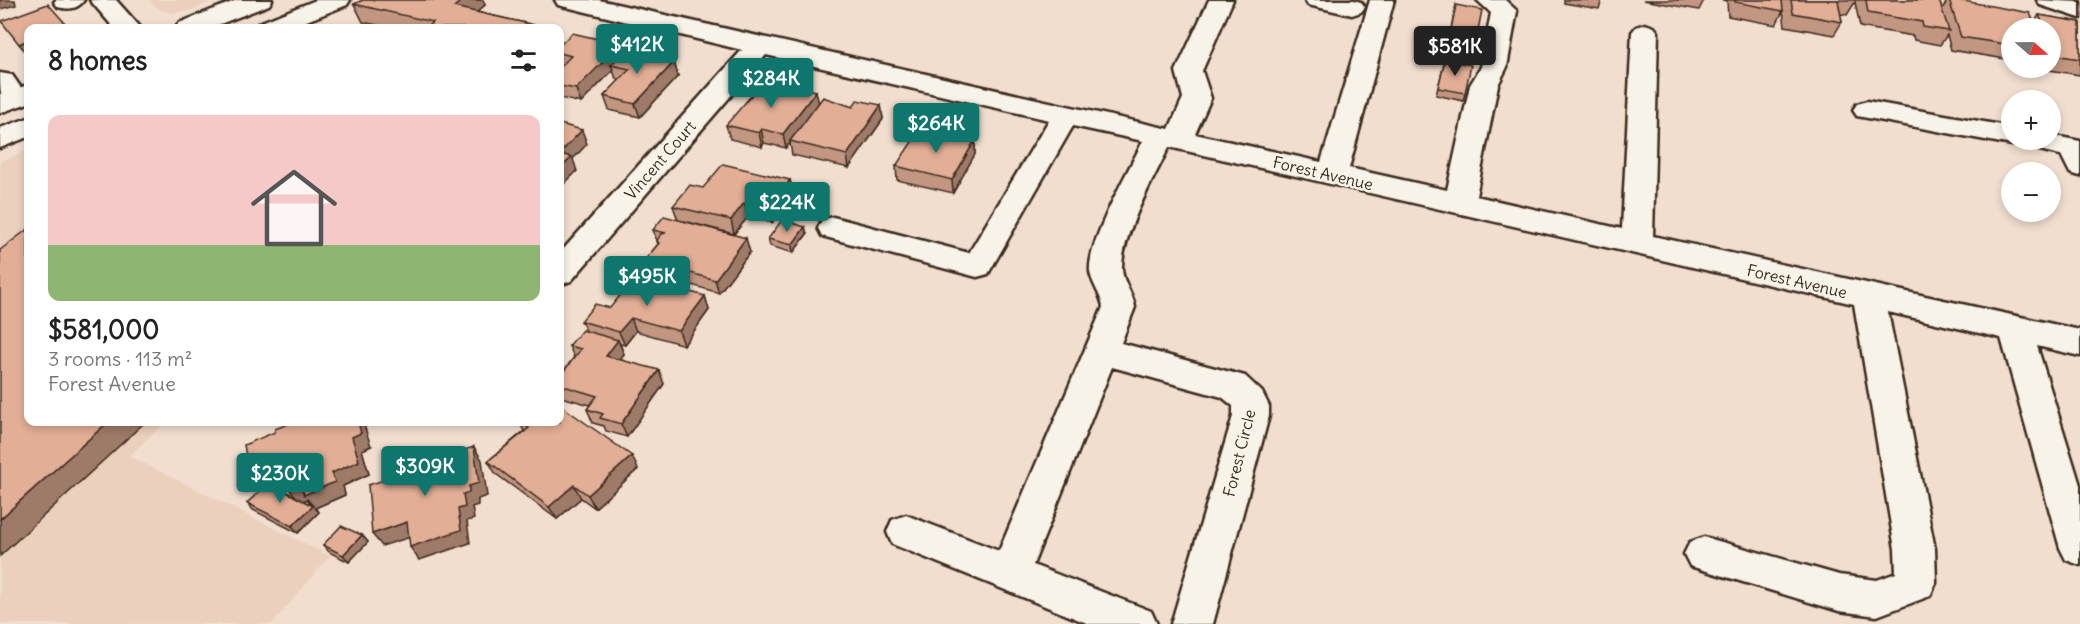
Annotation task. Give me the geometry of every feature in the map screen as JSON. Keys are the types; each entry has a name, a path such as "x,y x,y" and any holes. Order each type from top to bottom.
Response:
{"street":[{"path":"102,0 124,24"},
{"path":"198,24 260,0"},
{"path":"243,24 302,0"},
{"path":"278,24 338,0"},
{"name":"Forest Avenue","path":"567,0 760,46 2080,343"},
{"path":"1010,573 1119,307 1106,272 1107,255 1169,138 1197,98 1189,71 1221,0"},
{"path":"1317,0 1352,7"},
{"path":"1332,175 1382,0"},
{"path":"1459,204 1484,85 1494,67 1504,11 1489,0"},
{"path":"2049,0 2080,10"},
{"path":"1637,244 1645,32"},
{"name":"Vincent Court","path":"564,268 760,46"},
{"path":"0,124 15,98"},
{"path":"1867,110 2001,134"},
{"path":"833,228 977,266 1066,114"},
{"path":"0,139 24,129"},
{"path":"2061,146 2073,148 2080,166"},
{"path":"1704,554 1839,593 1877,598 1916,583 1915,549 1869,297"},
{"path":"2015,329 2080,548"},
{"name":"Forest Circle","path":"1102,351 1233,386 1241,390 1251,402 1251,416 1192,624"},
{"path":"906,532 1136,624"}],"shaded area":[{"path":"149,0 215,0 192,10 175,13 160,10"},
{"path":"24,152 24,426 161,426 129,456 330,556 272,624 0,624 0,162"}],"building":[{"path":"363,0 462,0 454,7 530,24 430,24 433,22 354,4"},
{"path":"1735,0 1782,0 1783,11 1735,2"},
{"path":"1791,0 1838,0 1842,22 1793,13"},
{"path":"1866,0 1939,0 1949,31 1923,27 1922,22 1868,13"},
{"path":"1949,0 2030,13 2032,18 2001,18 2001,43 1961,37"},
{"path":"48,4 65,23 24,24 24,42 19,44 1,21"},
{"path":"1456,5 1482,10 1474,50 1448,44"},
{"path":"2039,15 2057,18 2040,18"},
{"path":"2061,19 2080,22 2080,59 2061,56"},
{"path":"572,33 611,42 605,47 616,49 576,89 564,87 564,63 571,56 564,54 564,41"},
{"path":"630,46 653,51 646,58 674,62 635,104 604,96 630,69 611,65"},
{"path":"1445,60 1471,65 1465,93 1438,88"},
{"path":"761,84 789,90 793,85 816,91 783,134 761,129 759,133 726,125"},
{"path":"823,97 853,107 857,100 881,105 847,155 790,141"},
{"path":"564,125 582,130 564,149"},
{"path":"921,128 975,140 952,180 896,166"},
{"path":"564,155 572,157 564,165"},
{"path":"723,164 790,180 769,209 744,203 731,220 673,206 690,185 703,188"},
{"path":"664,216 746,238 715,280 645,260 659,243 657,241 661,234 666,233 653,230"},
{"path":"782,220 805,227 792,245 768,239"},
{"path":"24,232 24,426 104,426 0,519 0,250"},
{"path":"635,277 705,296 679,331 631,318 619,332 581,321 595,304 610,308"},
{"path":"582,330 618,340 606,356 659,370 621,424 600,418 603,414 587,409 597,396 564,386 564,371 581,349 569,346"},
{"path":"564,408 632,456 588,495 574,485 549,507 488,461 529,428 526,426 564,426"},
{"path":"283,426 359,426 361,433 352,437 359,461 332,473 335,482 304,495 301,484 289,489 283,463 250,477 244,445 275,432 275,429"},
{"path":"474,447 479,483 469,486 469,492 463,494 465,507 458,509 461,530 410,547 407,522 372,534 368,485 410,472 410,467"},
{"path":"269,483 313,506 292,526 247,503"},
{"path":"341,526 362,535 343,555 323,545"}]}
